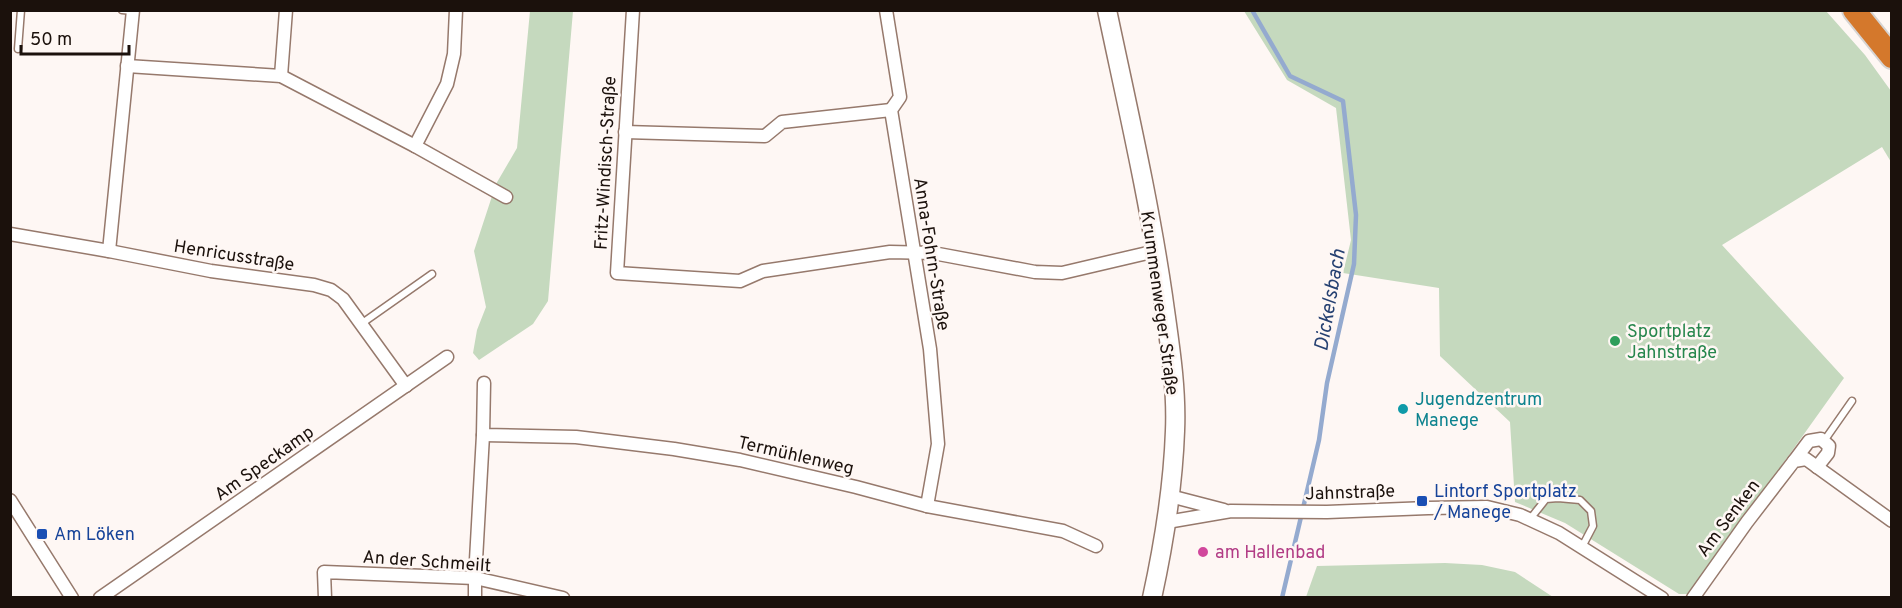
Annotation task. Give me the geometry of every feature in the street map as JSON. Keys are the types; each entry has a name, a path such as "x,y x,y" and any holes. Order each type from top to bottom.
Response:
{"highway":[{"path":"1854,10 1892,57"}],"main road":[{"name":"Krummenweger Straße","path":"1107,10 1156,251 1174,392 1175,430 1170,496 1152,597"}],"street":[{"path":"281,76 286,10"},
{"path":"415,146 447,84 454,54 456,10"},
{"name":"Fritz-Windisch-Straße","path":"633,10 617,273 740,281 763,271 890,252 933,253 1035,272 1062,273 1156,251"},
{"name":"Anna-Fohrn-Straße","path":"886,10 900,97 891,110 930,349 939,444 927,506"},
{"path":"109,251 127,66 129,11"},
{"path":"127,66 281,76 415,146 506,197"},
{"path":"625,132 765,136 782,122 891,110"},
{"name":"Henricusstraße","path":"10,234 211,271 314,285 331,290 344,299 406,386"},
{"name":"Am Speckamp","path":"100,597 447,357"},
{"path":"475,597 484,383"},
{"name":"Termühlenweg","path":"483,435 576,436 740,460 927,506 1063,531 1096,546"},
{"name":"Am Senken","path":"1693,597 1809,441 1821,439 1824,441"},
{"path":"1817,467 1828,453 1829,446 1824,441"},
{"path":"1794,462 1806,459 1892,521"},
{"name":"Jahnstraße","path":"1170,496 1231,511"},
{"path":"10,500 72,597"},
{"name":"Jahnstraße","path":"1167,522 1231,511 1321,512 1487,507 1530,519 1559,533 1662,597"},
{"name":"An der Schmeilt","path":"325,597 324,572 475,578 562,597"}],"lane":[{"path":"18,49 21,10"},
{"path":"361,324 432,274"},
{"path":"1824,441 1852,401"},
{"path":"1530,519 1546,499 1580,500 1592,511 1593,526 1582,547"}],"green space":[{"path":"530,11 573,11 548,301 533,324 479,360 473,353 477,330 486,307 474,251 496,184 517,148"},
{"name":"Sportplatz Jahnstraße","path":"1244,11 1826,11 1865,55 1891,91 1891,162 1882,147 1722,245 1844,378 1690,594 1679,594 1565,523 1515,502 1510,422 1440,356 1439,288 1343,273 1351,240 1336,108 1287,80"},
{"path":"1445,563 1482,565 1515,572 1553,597 1306,597 1317,566"}],"waterway":[{"name":"Dickelsbach","path":"1252,10 1290,76 1343,101 1356,215 1354,264 1327,383 1319,440 1282,598"}],"place":[{"name":"Sportplatz Jahnstraße","path":"1615,341"},
{"name":"Jugendzentrum Manege","path":"1403,409"},
{"name":"Lintorf Sportplatz / Manege","path":"1422,501"},
{"name":"Am Löken","path":"42,534"},
{"name":"am Hallenbad","path":"1203,552"}]}
